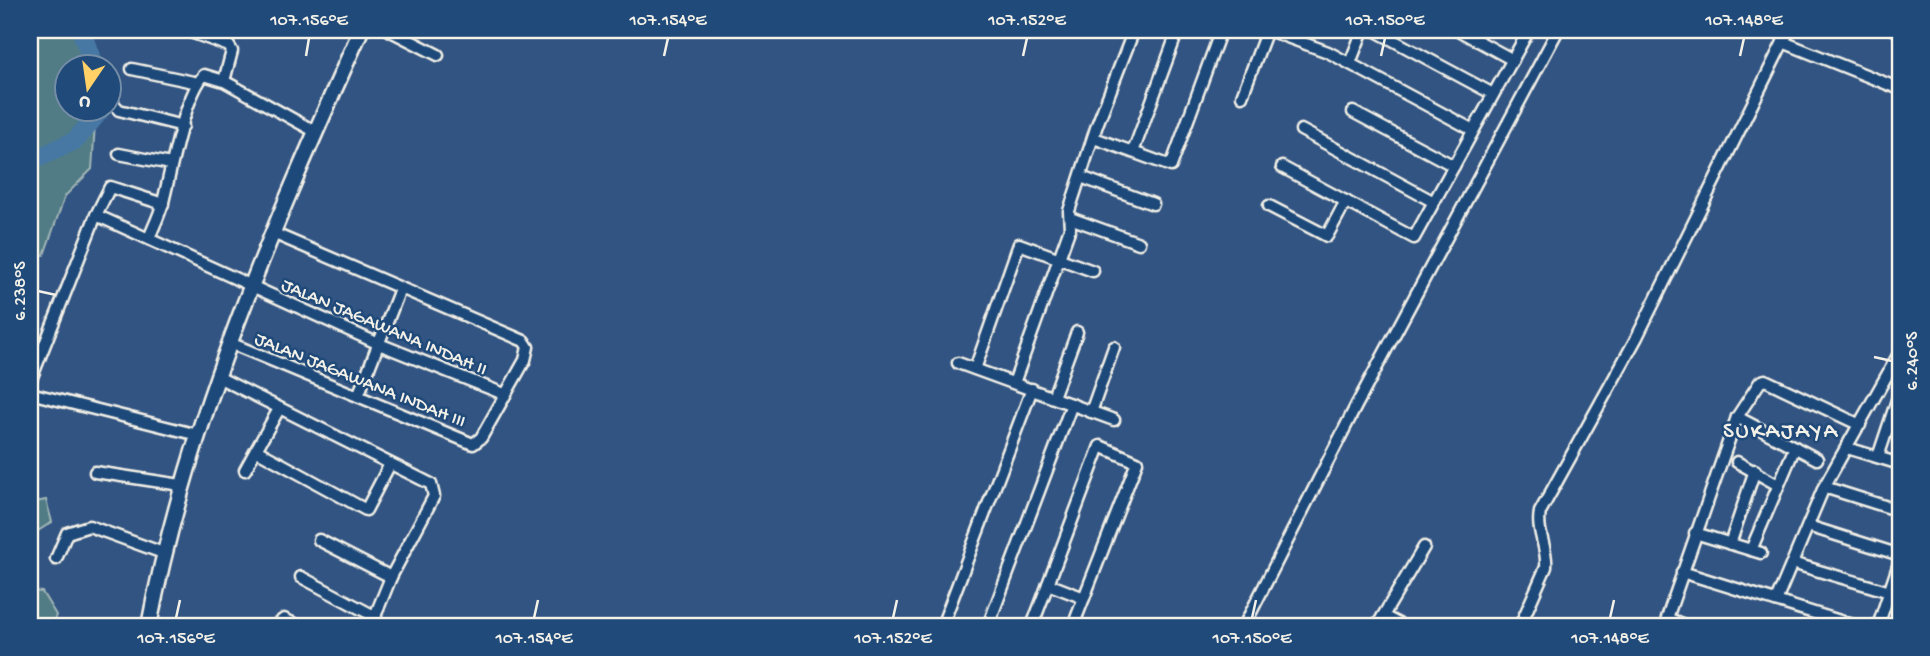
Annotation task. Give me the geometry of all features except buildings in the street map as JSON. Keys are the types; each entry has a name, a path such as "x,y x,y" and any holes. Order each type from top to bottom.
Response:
{"street":[{"path":"185,30 229,46 232,51 223,80"},
{"path":"149,626 163,553 181,485 230,343 360,30"},
{"path":"389,30 438,55"},
{"path":"1014,383 1070,228 1070,218 1081,177 1134,30"},
{"path":"1133,152 1178,30"},
{"path":"1094,138 1171,166 1221,30"},
{"path":"1242,96 1268,30 1309,43 1350,63 1473,130"},
{"path":"1350,63 1363,30"},
{"path":"1374,30 1493,94"},
{"path":"1458,30 1513,60"},
{"path":"1282,167 1414,238 1529,30"},
{"path":"1244,626 1356,406 1558,30"},
{"path":"1520,626 1546,567 1547,556 1539,532 1540,513 1637,337 1789,30"},
{"path":"1895,30 1900,32"},
{"path":"1783,42 1900,89"},
{"path":"132,69 198,83"},
{"path":"149,238 163,204 171,164 198,83 208,75 223,80 316,132"},
{"path":"122,111 183,126"},
{"path":"1353,112 1454,166"},
{"path":"1301,130 1434,202"},
{"path":"119,153 171,164"},
{"path":"1081,177 1153,204"},
{"path":"31,376 96,215 110,187 163,204"},
{"path":"1269,206 1327,236 1346,201"},
{"name":"JALAN JAGAWANA INDAH II","path":"96,215 253,289 379,344 504,394"},
{"path":"1070,218 1139,243"},
{"path":"275,234 527,344 525,360 504,394"},
{"path":"975,369 1020,244 1093,271"},
{"path":"358,396 400,289"},
{"path":"1053,397 1077,332"},
{"name":"JALAN JAGAWANA INDAH III","path":"230,343 472,443 478,443 504,394"},
{"path":"1091,412 1114,347"},
{"path":"1776,601 1824,487 1900,352"},
{"path":"958,363 1114,420"},
{"path":"218,377 431,484 434,496 391,577 373,622 301,577"},
{"path":"1686,626 1667,618 1737,417 1760,382 1765,380 1860,425"},
{"path":"942,626 1032,389"},
{"path":"1878,457 1900,391"},
{"path":"30,393 198,435"},
{"path":"988,626 1072,404"},
{"path":"245,470 279,409"},
{"path":"1737,417 1817,459"},
{"path":"1032,626 1100,446 1137,461 1073,626"},
{"path":"1695,533 1756,552 1778,485 1795,447"},
{"path":"1847,448 1900,464"},
{"path":"256,450 364,510 390,464"},
{"path":"1737,462 1778,485"},
{"path":"1730,544 1755,470"},
{"path":"95,472 181,485"},
{"path":"1824,487 1900,510"},
{"path":"56,559 67,533 89,526 163,553"},
{"path":"1808,526 1900,557 1878,626"},
{"path":"319,540 391,577"},
{"path":"1377,626 1424,547"},
{"path":"1792,563 1890,592"},
{"path":"1682,572 1856,626"},
{"path":"1048,584 1084,598"},
{"path":"1383,616 1402,626"},
{"path":"275,626 284,619 299,626"}],"green space":[{"path":"30,30 78,30 90,52 52,52 52,122 95,122 92,169 65,196 44,255 30,253"},
{"path":"46,500 52,522 30,536 30,503"},
{"path":"30,591 42,592 56,615 52,626 30,626"}],"waterway":[{"path":"81,30 89,52"},
{"path":"30,162 76,140 91,122"}],"district":[{"name":"SUKAJAYA","path":"1781,429"}]}
